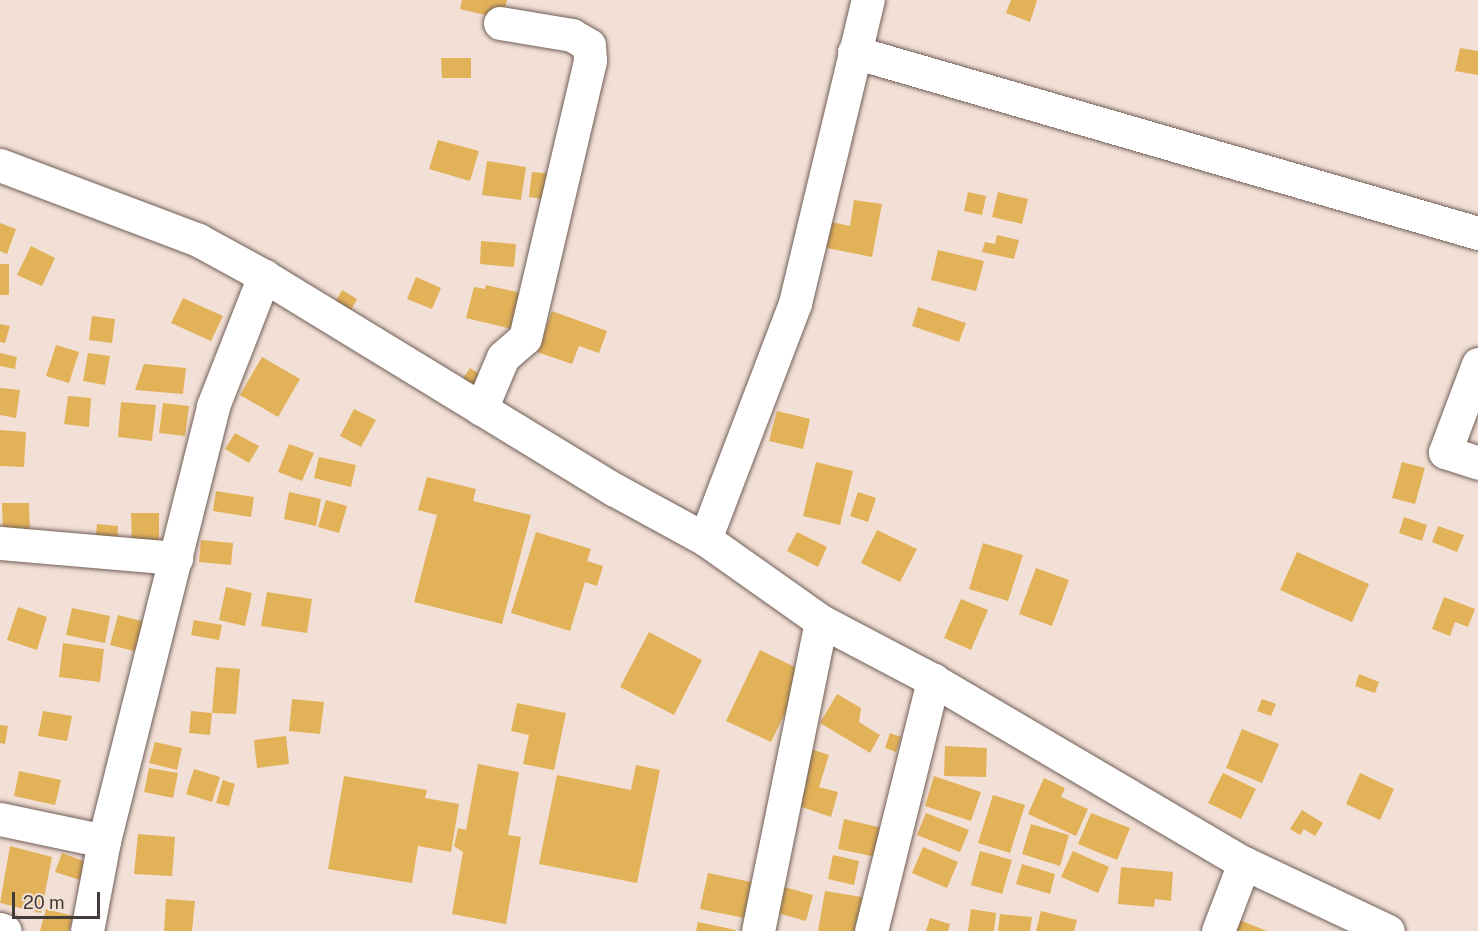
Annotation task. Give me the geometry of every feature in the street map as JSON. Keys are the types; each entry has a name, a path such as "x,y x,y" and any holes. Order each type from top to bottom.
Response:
{"street":[{"path":"705,539 795,303 868,0"},
{"path":"481,409 503,357 525,338 590,60 589,45 572,35 500,23"},
{"path":"854,52 1478,233"},
{"path":"0,165 198,240 264,276 615,490 705,539 821,621 933,680 1244,863 1388,931"},
{"path":"87,931 104,841 213,406 264,276"},
{"path":"1478,364 1445,452 1478,463"},
{"path":"0,543 176,558"},
{"path":"758,931 821,621"},
{"path":"871,931 933,680"},
{"path":"0,819 104,841"},
{"path":"1218,931 1244,863"},
{"path":"0,930 5,931"}],"building":[{"path":"462,0 507,0 502,19 460,9"},
{"path":"1011,0 1037,0 1030,22 1006,13"},
{"path":"1460,48 1478,51 1478,75 1455,71"},
{"path":"441,58 471,58 471,78 442,78"},
{"path":"438,140 479,151 470,181 429,169"},
{"path":"487,161 526,167 521,200 482,195"},
{"path":"532,172 552,174 549,200 529,197"},
{"path":"968,192 986,196 982,215 964,211"},
{"path":"998,192 1028,199 1022,224 992,217"},
{"path":"854,200 882,204 872,257 827,248 831,222 850,226"},
{"path":"0,223 16,229 7,254 0,251"},
{"path":"997,235 1019,240 1014,259 982,252 985,242 995,244"},
{"path":"481,241 516,244 514,267 480,264"},
{"path":"31,246 55,258 42,286 17,275"},
{"path":"938,250 984,261 976,291 931,280"},
{"path":"0,264 9,264 9,295 0,295"},
{"path":"416,277 441,288 432,309 407,299"},
{"path":"486,285 521,293 512,329 466,318 474,287 485,289"},
{"path":"342,290 357,299 350,312 335,303"},
{"path":"183,298 223,316 211,341 171,323"},
{"path":"918,307 966,323 959,342 912,326"},
{"path":"552,311 607,331 599,353 579,346 572,364 537,352"},
{"path":"92,316 115,319 112,343 89,340"},
{"path":"0,324 10,326 5,343 0,342"},
{"path":"56,345 79,352 69,383 46,376"},
{"path":"0,353 17,357 15,369 0,366"},
{"path":"88,353 110,356 105,385 83,381"},
{"path":"262,357 300,379 278,417 240,395"},
{"path":"144,364 186,368 183,394 135,390"},
{"path":"470,368 484,377 476,389 462,380"},
{"path":"0,388 20,390 16,418 0,415"},
{"path":"68,396 91,398 89,427 64,424"},
{"path":"121,402 156,405 152,441 118,437"},
{"path":"163,403 189,406 185,436 159,433"},
{"path":"354,409 376,420 361,447 340,436"},
{"path":"777,411 810,419 803,449 769,441"},
{"path":"0,430 26,432 24,467 0,466"},
{"path":"235,433 259,446 249,463 225,449"},
{"path":"289,444 314,453 302,481 278,472"},
{"path":"319,457 356,465 351,487 314,478"},
{"path":"816,462 853,471 840,525 803,516"},
{"path":"1402,462 1425,468 1415,504 1392,498"},
{"path":"427,477 476,489 473,501 531,515 502,624 414,602 437,515 418,510"},
{"path":"216,491 254,497 251,517 213,511"},
{"path":"289,492 321,499 316,526 284,519"},
{"path":"858,492 876,498 868,522 850,516"},
{"path":"326,500 347,506 339,533 318,527"},
{"path":"2,503 29,503 30,531 3,531"},
{"path":"131,513 159,513 159,544 132,545"},
{"path":"1404,517 1427,525 1422,541 1399,533"},
{"path":"97,524 118,526 117,547 95,546"},
{"path":"1438,526 1464,535 1457,552 1432,542"},
{"path":"877,530 917,549 900,582 861,563"},
{"path":"536,532 591,549 587,561 603,566 597,586 585,582 570,631 511,613"},
{"path":"797,532 827,547 818,567 787,551"},
{"path":"201,540 233,543 231,565 199,562"},
{"path":"983,543 1023,555 1008,601 969,589"},
{"path":"1297,552 1369,584 1352,622 1280,590"},
{"path":"1036,568 1069,580 1052,626 1019,614"},
{"path":"226,587 252,593 245,626 219,620"},
{"path":"267,592 312,599 307,633 261,626"},
{"path":"1444,597 1475,609 1468,627 1455,622 1450,636 1432,629"},
{"path":"961,599 988,610 971,650 944,638"},
{"path":"18,607 47,617 37,650 7,640"},
{"path":"72,608 110,616 105,643 66,635"},
{"path":"118,615 145,622 138,652 110,645"},
{"path":"194,620 222,625 219,640 191,635"},
{"path":"649,632 702,660 674,715 620,687"},
{"path":"63,643 104,649 100,682 59,677"},
{"path":"760,650 805,672 771,742 726,721"},
{"path":"216,667 240,669 236,714 212,713"},
{"path":"1359,674 1379,682 1375,693 1355,686"},
{"path":"837,694 861,708 859,722 880,735 870,753 820,723"},
{"path":"292,699 324,702 320,734 289,731"},
{"path":"1262,699 1276,704 1271,716 1257,711"},
{"path":"517,703 566,713 554,770 523,764 529,735 511,731"},
{"path":"43,711 72,716 67,741 38,736"},
{"path":"191,711 212,713 210,735 189,733"},
{"path":"0,725 8,726 5,744 0,743"},
{"path":"1242,729 1279,744 1262,783 1226,768"},
{"path":"890,733 901,737 896,752 885,748"},
{"path":"286,736 289,764 257,768 254,740"},
{"path":"155,742 182,748 177,770 149,763"},
{"path":"945,746 987,748 986,777 944,776"},
{"path":"811,749 829,755 819,787 838,792 831,817 793,804"},
{"path":"478,764 519,772 508,835 521,837 506,924 452,914 463,852 454,846 458,828 466,830"},
{"path":"636,765 660,770 637,883 539,864 557,775 631,790"},
{"path":"149,768 178,773 173,798 144,792"},
{"path":"194,769 220,777 212,802 186,794"},
{"path":"19,771 61,780 55,805 14,796"},
{"path":"1223,773 1256,789 1241,819 1208,803"},
{"path":"1360,773 1394,789 1380,820 1346,804"},
{"path":"344,776 427,790 425,798 459,804 451,852 418,846 412,883 328,869"},
{"path":"934,776 981,792 971,821 925,806"},
{"path":"1044,778 1065,788 1061,797 1088,809 1076,836 1028,814"},
{"path":"223,780 235,784 229,806 216,803"},
{"path":"993,795 1025,805 1010,853 978,843"},
{"path":"1302,810 1323,823 1315,836 1304,829 1300,835 1290,829"},
{"path":"926,813 969,830 960,852 917,835"},
{"path":"1091,813 1130,828 1117,860 1078,844"},
{"path":"844,819 882,828 876,857 838,849"},
{"path":"1031,824 1069,835 1060,866 1022,854"},
{"path":"138,834 175,837 172,876 134,874"},
{"path":"10,846 52,857 41,913 0,903"},
{"path":"923,847 958,862 947,888 912,873"},
{"path":"980,851 1012,860 1002,894 971,885"},
{"path":"1073,851 1109,867 1098,893 1061,877"},
{"path":"62,853 86,862 80,880 55,872"},
{"path":"833,855 859,861 854,885 828,879"},
{"path":"1022,864 1055,874 1050,894 1016,884"},
{"path":"1121,867 1173,872 1171,901 1155,899 1154,907 1118,904"},
{"path":"708,873 751,882 744,918 700,909"},
{"path":"781,886 813,895 806,921 774,912"},
{"path":"825,891 868,898 862,931 818,931"},
{"path":"166,899 195,901 192,931 164,931"},
{"path":"46,909 73,916 69,931 40,931"},
{"path":"971,909 996,913 994,931 968,931"},
{"path":"1041,911 1077,920 1074,931 1036,931"},
{"path":"1000,914 1032,917 1030,931 998,931"},
{"path":"1232,917 1267,931 1227,931"},
{"path":"930,918 950,924 948,931 926,931"},
{"path":"698,922 736,930 696,931"}]}
